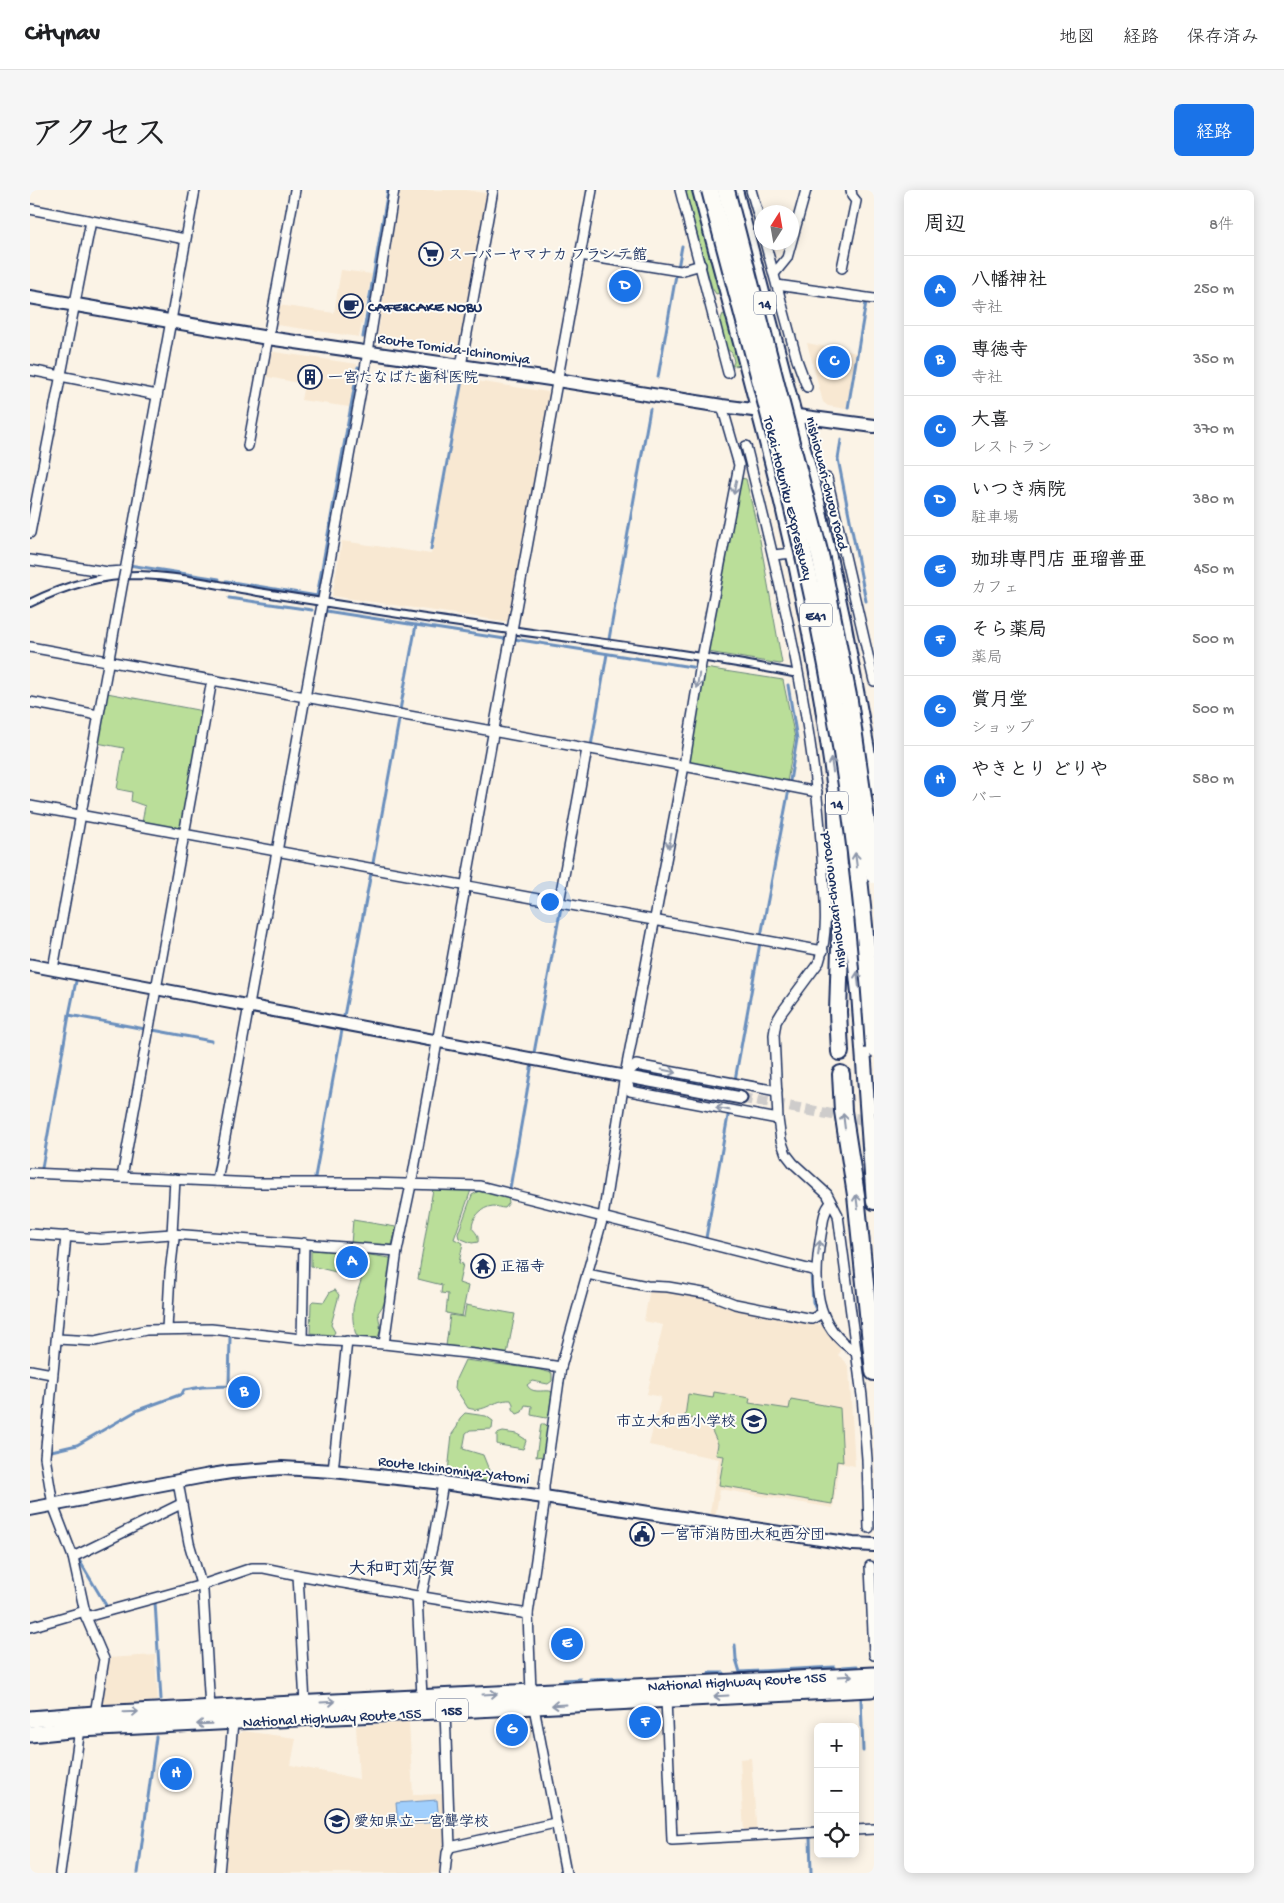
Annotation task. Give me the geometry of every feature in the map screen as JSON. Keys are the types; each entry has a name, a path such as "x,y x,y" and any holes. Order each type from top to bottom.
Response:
{"highway":[{"name":"Tokai-Hokuriku Expressway","path":"710,190 788,490 822,640 834,703 856,860 866,939 874,1048"},
{"name":"E41","path":"726,190 821,559 849,701 874,876"},
{"path":"836,796 840,908 838,1012 840,1052"},
{"path":"841,1074 845,1127 853,1168 874,1372"},
{"name":"National Highway Route 155","path":"30,1734 80,1729 233,1723 444,1710 533,1699 874,1675"},
{"name":"National Highway Route 155","path":"30,1719 422,1697 666,1699 870,1689 874,1687"}],"main road":[{"name":"nishiowari-chuou road","path":"700,190 759,411 793,553 823,703 859,993 874,1202"},
{"name":"nishiowari-chuou road","path":"735,190 817,502 841,613 874,787"},
{"name":"Route Tomida-Ichinomiya","path":"30,297 268,338 722,406 874,426"},
{"name":"Route Ichinomiya-Yatomi","path":"30,1509 205,1476 282,1468 332,1471 443,1483 853,1544 874,1545"}],"street":[{"path":"52,969 195,190"},
{"path":"248,446 294,190"},
{"path":"217,1181 368,352 394,190"},
{"path":"461,366 494,190"},
{"path":"384,1344 397,1251 495,733 592,190"},
{"path":"680,190 713,308 728,373"},
{"path":"751,190 755,205"},
{"path":"774,274 788,258 806,190"},
{"path":"842,268 856,201 852,196 851,190"},
{"path":"30,210 186,239"},
{"path":"30,533 73,304 77,296 91,221"},
{"path":"767,250 797,360 807,387"},
{"path":"580,256 680,271 701,265"},
{"path":"763,294 778,289 874,299"},
{"path":"713,308 730,305"},
{"path":"30,370 158,394"},
{"path":"566,1873 533,1699 528,1614 544,1506 544,1486 561,1367 603,1217 624,1075 655,920 739,465 722,406"},
{"path":"746,446 774,555 796,652 817,792 824,895 825,937 819,962 776,1022 774,1043 778,1119 781,1140 786,1154 793,1163 827,1194 838,1215 870,1459 869,1528"},
{"path":"739,465 751,465"},
{"path":"827,478 874,681"},
{"path":"817,502 836,516"},
{"path":"774,555 793,553"},
{"path":"30,560 124,576"},
{"path":"30,603 86,580 137,576 192,581 793,673"},
{"path":"30,647 817,792"},
{"path":"122,1177 212,680"},
{"path":"30,702 98,715"},
{"path":"559,903 588,749"},
{"path":"30,806 823,951"},
{"path":"30,965 740,1098"},
{"path":"624,1075 636,1065 777,1091"},
{"path":"624,1075 630,1091 778,1119"},
{"path":"30,1173 217,1181 480,1186 816,1271"},
{"path":"167,1329 174,1239 172,1234 175,1179"},
{"path":"831,1203 826,1208 823,1222 816,1271 817,1286 822,1313 835,1335 844,1345 856,1352"},
{"path":"30,1234 101,1239 172,1234 397,1251"},
{"path":"66,1236 45,1457 53,1505 73,1557 85,1614 104,1659 95,1714"},
{"path":"302,1339 304,1243"},
{"path":"587,1274 647,1286 668,1287 709,1294 735,1304 812,1319 822,1313"},
{"path":"57,1339 95,1342 146,1330 211,1329 302,1339 384,1344 510,1358 561,1367"},
{"path":"332,1471 347,1341"},
{"path":"30,1370 52,1374"},
{"path":"178,1482 181,1504 186,1516 189,1543 202,1585 210,1709"},
{"path":"422,1697 419,1597 433,1543 443,1483"},
{"path":"73,1557 181,1504"},
{"path":"870,1566 874,1655"},
{"path":"30,1627 202,1585 252,1568 264,1568 419,1597 528,1614"},
{"path":"298,1575 305,1704"},
{"path":"666,1699 672,1840 814,1832"},
{"path":"444,1710 450,1847 447,1853 444,1873"},
{"path":"219,1873 233,1723"},
{"path":"60,1873 80,1729"},
{"path":"450,1847 556,1823"},
{"path":"859,1830 874,1829"}],"shaded area":[{"name":"スーパーヤマナカ フランテ館","path":"400,190 466,190 491,194 461,352 377,339"},
{"path":"341,270 372,274 359,337 277,325 275,320 278,305 334,313"},
{"path":"807,343 857,353 846,409 828,406 823,402"},
{"path":"268,351 357,364 349,407 301,400 304,384 263,376"},
{"path":"463,379 548,392 550,395 510,622 332,596 342,541 431,554"},
{"name":"市立大和西小学校","path":"650,1288 715,1299 731,1306 822,1325 841,1351 838,1355 849,1368 855,1466 839,1463 833,1508 720,1489 715,1518 709,1517 719,1459 649,1445 661,1397 647,1394 663,1325 644,1321"},
{"path":"155,1655 158,1701 101,1705 108,1658"},
{"name":"愛知県立一宮聾学校","path":"409,1722 413,1795 443,1794 446,1847 442,1873 224,1873 236,1737 243,1731 296,1738 291,1765 359,1779 356,1726"},
{"path":"751,1758 757,1834 744,1834 740,1759"}],"green space":[{"path":"688,190 697,190 721,290 720,293 716,294 712,288 686,194"},
{"path":"723,314 730,317 743,365 732,366 734,362 732,353 727,349 722,331 721,318"},
{"path":"740,478 746,479 760,540 782,663 780,664 708,652"},
{"path":"705,668 783,680 795,738 787,782 689,762"},
{"path":"107,693 203,711 182,830 142,823 145,806 131,801 132,792 117,789 124,748 97,743"},
{"path":"433,1189 471,1190 454,1239 463,1243 459,1263 463,1264 459,1283 468,1286 462,1316 446,1313 448,1294 441,1293 442,1285 418,1279"},
{"path":"479,1191 508,1196 509,1203 505,1208 489,1207 478,1214 472,1224 472,1228 478,1236 478,1242 472,1243 459,1238 458,1234 472,1195"},
{"path":"353,1220 396,1227 390,1248 351,1244"},
{"path":"313,1249 339,1251 343,1258 339,1271 336,1272 311,1266 311,1251"},
{"path":"363,1254 390,1258 391,1260 384,1304 378,1313 380,1329 377,1338 359,1337 356,1335 354,1324 353,1308 364,1268 359,1265 359,1256"},
{"path":"335,1290 339,1295 331,1325 335,1332 333,1335 310,1333 311,1303 313,1301 324,1302 330,1292"},
{"path":"466,1305 515,1314 507,1354 446,1346 450,1315 464,1317"},
{"path":"465,1360 536,1369 552,1373 552,1381 548,1384 532,1381 527,1385 534,1391 552,1392 549,1416 546,1418 531,1415 532,1406 525,1405 522,1412 517,1414 513,1409 511,1400 505,1400 479,1409 468,1408 455,1388 456,1379"},
{"path":"714,1392 750,1398 749,1403 789,1409 791,1399 840,1408 843,1462 837,1461 832,1504 719,1485 724,1456 716,1455 718,1444 708,1422 685,1417 688,1394 713,1398"},
{"path":"465,1413 486,1416 493,1421 492,1429 470,1430 466,1433 463,1449 483,1455 489,1470 494,1472 491,1483 451,1478 448,1472 452,1434 460,1418"},
{"path":"541,1424 545,1424 548,1427 544,1456 536,1457"},
{"path":"503,1432 517,1434 525,1439 523,1449 497,1444 497,1434"}],"water":[{"path":"437,1800 439,1822 398,1825 396,1803"}],"waterway":[{"path":"363,337 388,190"},
{"path":"678,268 682,246"},
{"path":"658,377 676,275"},
{"path":"848,408 866,302"},
{"path":"226,581 317,596 358,367"},
{"path":"431,549 462,380"},
{"path":"609,639 650,409"},
{"path":"841,440 838,459 866,601"},
{"path":"129,565 219,579"},
{"path":"229,598 312,610"},
{"path":"326,611 505,639"},
{"path":"400,710 416,625"},
{"path":"514,639 698,668"},
{"path":"591,746 607,654"},
{"path":"788,685 797,739 790,781"},
{"path":"373,863 399,720"},
{"path":"761,936 789,789"},
{"path":"344,1016 371,873"},
{"path":"534,1053 561,907"},
{"path":"735,1080 760,943"},
{"path":"69,1015 76,981"},
{"path":"42,1168 69,1015 145,1029"},
{"path":"153,1030 211,1041"},
{"path":"315,1177 342,1030"},
{"path":"510,1188 532,1063"},
{"path":"706,1238 728,1116"},
{"path":"213,1175 217,1155"},
{"path":"811,1274 813,1302 818,1315"},
{"path":"47,1452 77,1445 138,1410 182,1394 184,1390 229,1386 230,1337"},
{"path":"79,1560 107,1607"},
{"path":"155,1602 161,1699"},
{"path":"735,1645 736,1659 740,1672 834,1667"},
{"path":"843,1667 857,1666"},
{"path":"709,1673 724,1673"},
{"path":"590,1679 625,1678"},
{"path":"564,1680 580,1679"},
{"path":"861,1700 863,1751"},
{"path":"138,1873 156,1737"},
{"path":"810,1837 811,1873"}],"tunnel":[{"path":"741,1098 874,1122"}],"place":[{"name":"スーパーヤマナカ フランテ館","path":"431,254"},
{"name":"いつき病院","path":"625,286"},
{"name":"CAFE&CAKE NOBU","path":"351,306"},
{"name":"大喜","path":"834,362"},
{"name":"一宮たなばた歯科医院","path":"310,377"},
{"name":"八幡神社","path":"352,1262"},
{"name":"正福寺","path":"483,1266"},
{"name":"専徳寺","path":"244,1392"},
{"name":"市立大和西小学校","path":"754,1421"},
{"name":"一宮市消防団大和西分団","path":"642,1534"},
{"name":"珈琲専門店 亜瑠普亜","path":"567,1644"},
{"name":"そら薬局","path":"645,1722"},
{"name":"賞月堂","path":"512,1730"},
{"name":"やきとり どりや","path":"176,1774"},
{"name":"愛知県立一宮聾学校","path":"337,1821"}],"district":[{"name":"大和町苅安賀","path":"402,1568"}]}
